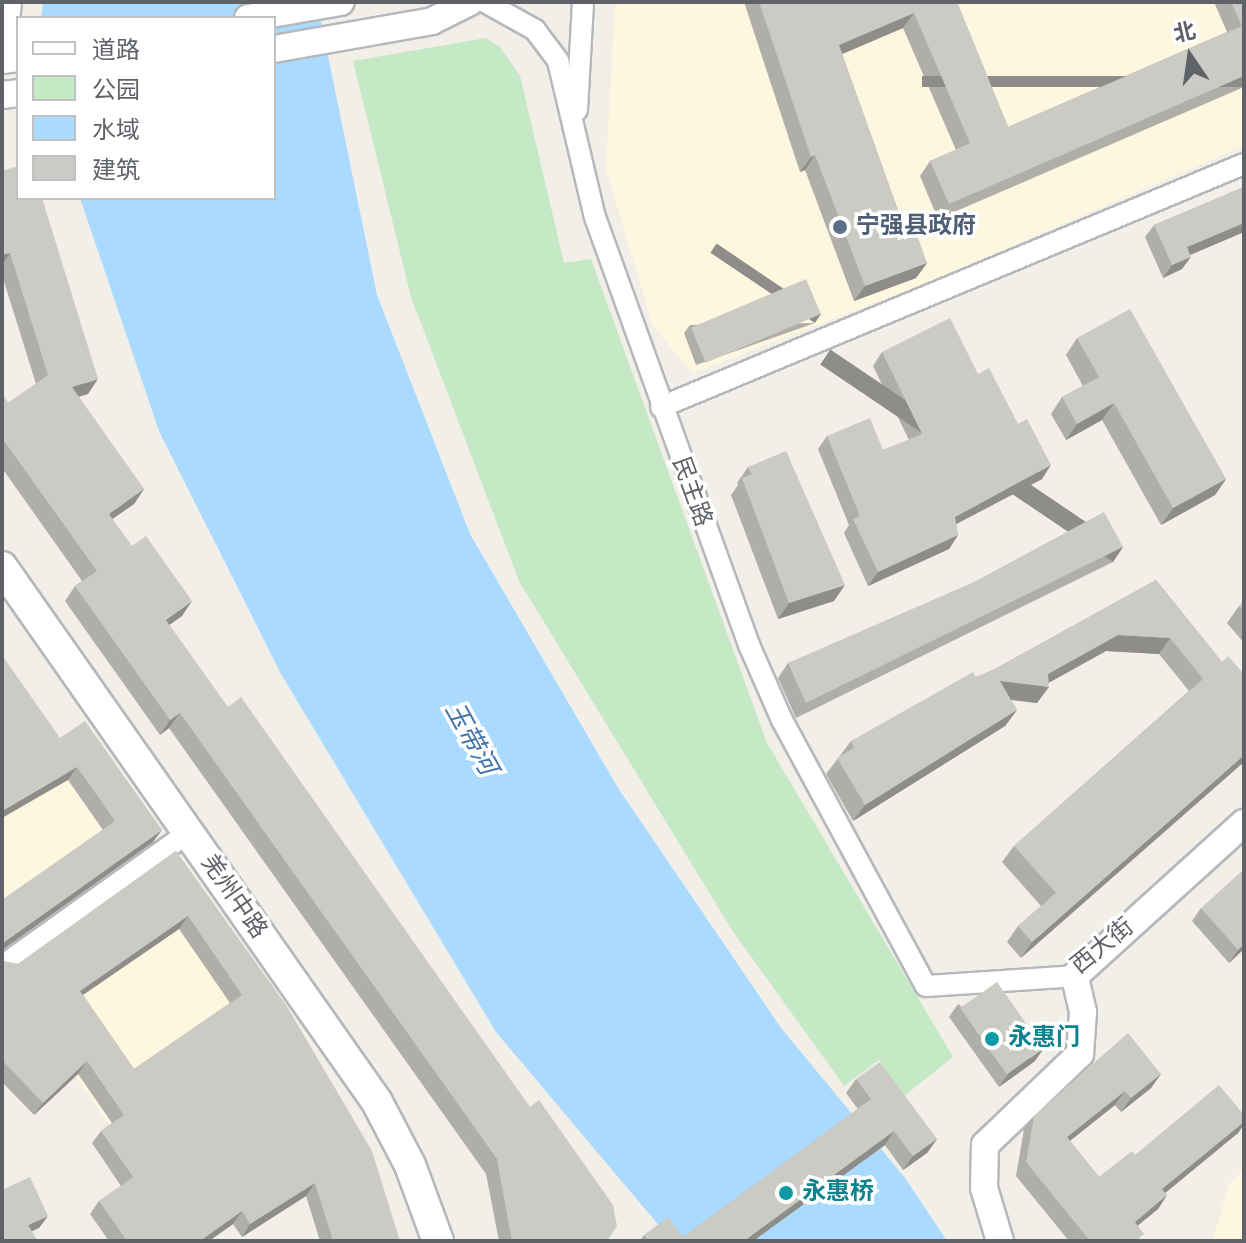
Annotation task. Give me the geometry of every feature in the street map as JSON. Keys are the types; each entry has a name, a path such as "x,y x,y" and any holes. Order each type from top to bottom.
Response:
{"main road":[{"name":"羌州中路","path":"2,567 377,1102 410,1165 438,1241"}],"street":[{"path":"8,59 11,2"},
{"path":"260,16 341,2"},
{"path":"276,49 432,21 470,2"},
{"name":"民主路","path":"485,2 535,30 558,61 595,217 661,407 766,687 926,986"},
{"path":"575,135 583,2"},
{"path":"661,407 1244,164"},
{"name":"西大街","path":"926,986 1075,976 1244,823"},
{"path":"2,966 188,833"},
{"path":"1000,1241 984,1188 985,1145 1080,1054 1083,1012 1075,976"}],"shaded area":[{"name":"宁强县政府","path":"615,2 1244,2 1244,146 923,284 693,373 653,326 606,169"},
{"path":"81,728 158,842 2,958 2,774"},
{"path":"174,867 275,1012 110,1126 55,1046 2,985"},
{"path":"1244,1168 1244,1241 1213,1241 1228,1187"}],"green space":[{"path":"486,38 500,47 520,76 564,263 591,259 767,743 953,1057 904,1096 879,1060 844,1086 732,930 519,581 411,297 353,61"}],"water":[{"name":"玉带河","path":"43,2 317,2 377,295 470,534 618,788 781,1028 905,1178 947,1241 672,1241 496,1032 281,674 159,431 81,200 276,200 276,16 41,16"}],"building":[{"path":"759,2 957,2 1008,127 1242,26 1231,2 1244,2 1244,76 949,204 930,161 970,143 914,13 839,45 904,227 913,224 927,263 865,286 815,155 811,157"},
{"path":"16,167 16,200 43,200 98,379 72,387 144,489 109,514 132,546 146,536 192,601 166,620 228,707 241,697 530,1107 539,1100 613,1205 617,1226 607,1241 512,1241 497,1159 180,713 170,720 75,586 97,571 2,438 2,393 8,403 48,375 10,253 2,255 2,171"},
{"path":"1244,187 1244,223 1187,247 1191,257 1172,265 1154,225"},
{"path":"806,279 821,314 706,363 691,328"},
{"path":"1130,309 1226,479 1173,508 1114,403 1077,424 1062,397 1099,377 1077,338"},
{"path":"950,318 978,374 989,368 1018,424 1027,419 1051,465 955,517 958,535 878,572 853,519 860,516 827,436 870,418 883,450 922,434 882,352"},
{"path":"786,451 845,585 789,603 742,478 752,474 748,467"},
{"path":"1104,512 1123,547 806,703 788,663 974,582"},
{"path":"1156,580 1222,662 1228,656 1244,674 1244,755 1032,942 1018,926 1056,893 1014,846 1203,679 1170,638 1118,635 1048,674 1049,687 1000,681 1017,710 865,805 837,758 854,748 851,741 973,672 976,677 993,670"},
{"path":"2,655 60,738 85,721 162,830 3,943 2,950 2,900 115,821 77,767 2,811"},
{"path":"176,851 286,1005 372,1151 400,1241 333,1241 315,1183 250,1224 242,1211 200,1241 127,1241 99,1201 133,1177 101,1131 124,1115 87,1061 43,1103 2,1060 2,961 18,964","holes":["188,916 242,995 134,1069 80,991"]},
{"path":"1244,869 1244,944 1238,950 1201,908"},
{"name":"永惠门","path":"997,982 1043,1048 1007,1074 960,1008"},
{"path":"1128,1033 1161,1074 1131,1098 1125,1091 1067,1137 1099,1177 1132,1151 1135,1155 1219,1085 1244,1115 1244,1122 1162,1189 1167,1195 1135,1222 1144,1234 1135,1241 1090,1241 1026,1162 1034,1116"},
{"path":"880,1062 937,1139 913,1156 894,1131 744,1241 648,1241 644,1235 668,1217 683,1237 871,1099 856,1079"},
{"path":"30,1177 48,1216 28,1225 38,1241 2,1241 2,1190"}],"place":[{"name":"宁强县政府","path":"840,227"},
{"name":"永惠门","path":"992,1039"},
{"name":"永惠桥","path":"786,1193"}]}
